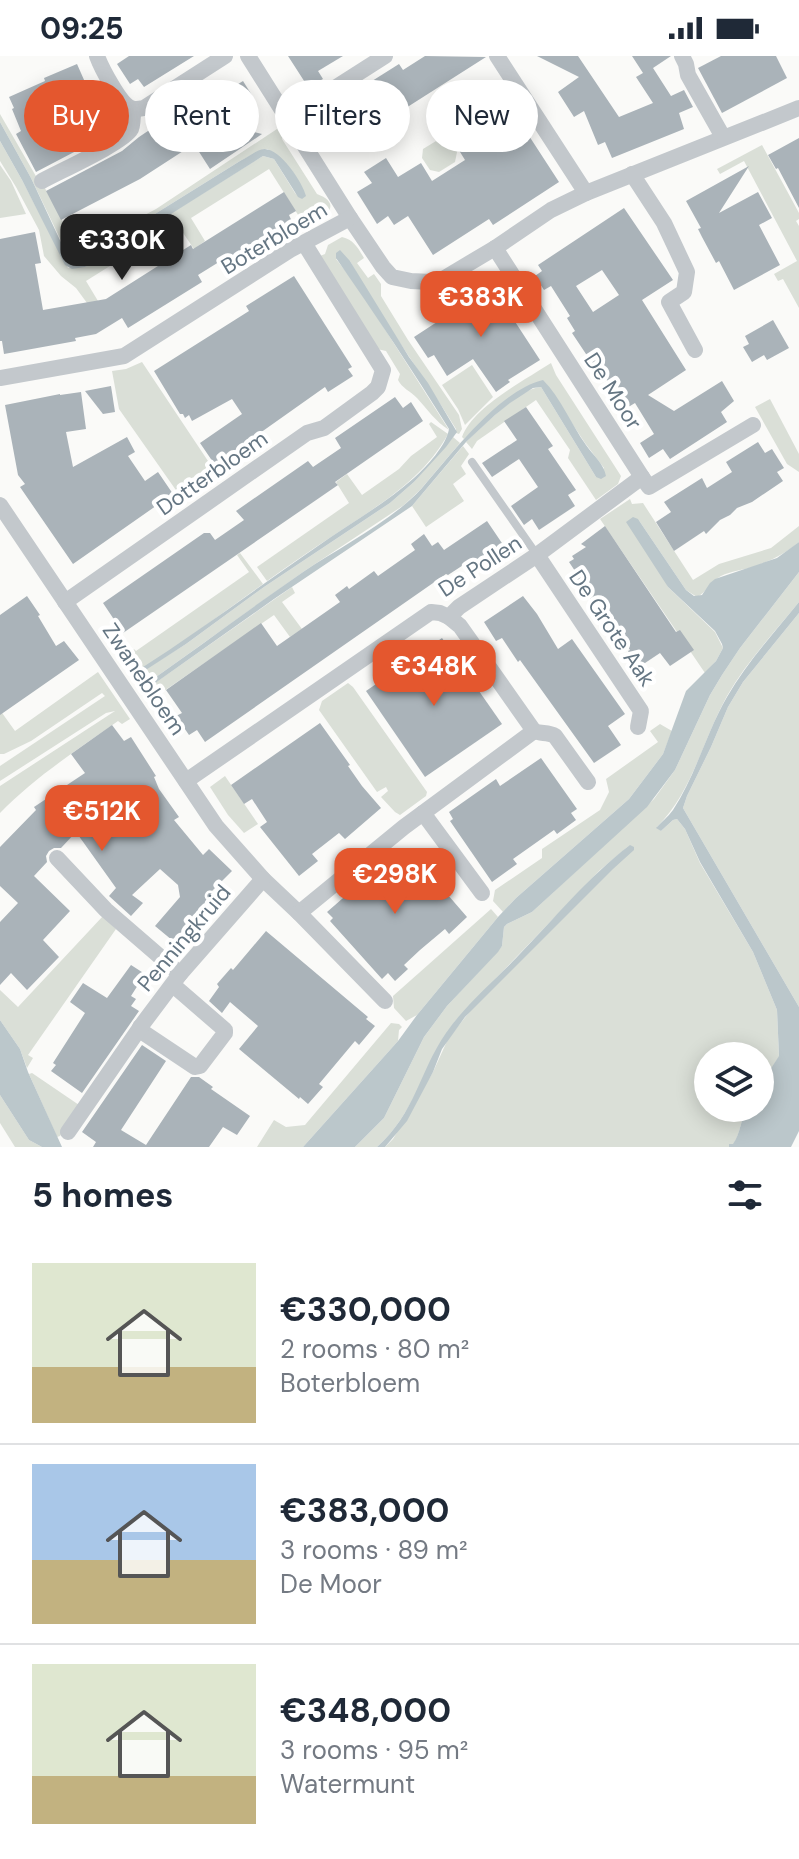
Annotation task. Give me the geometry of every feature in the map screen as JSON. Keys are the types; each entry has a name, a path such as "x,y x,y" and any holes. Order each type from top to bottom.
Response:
{"street":[{"path":"97,56 126,106 133,110 144,108 225,56"},
{"path":"248,56 275,98"},
{"path":"347,80 385,56"},
{"path":"497,56 586,193"},
{"path":"682,56 688,75 723,137"},
{"path":"309,152 392,277 431,282 443,279 551,210 586,193 799,108"},
{"path":"42,181 127,134 131,128 133,110"},
{"path":"632,174 664,223 687,272 684,292 669,302 695,350"},
{"name":"Boterbloem","path":"0,378 124,356 290,250 350,218"},
{"name":"Dotterbloem","path":"65,602 307,433 324,428 378,387 383,370 304,243"},
{"name":"De Moor","path":"495,248 642,477"},
{"name":"De Pollen","path":"186,781 431,612 449,617 642,477 649,487 753,425"},
{"name":"Zwanebloem","path":"0,505 216,826 263,879 385,1001"},
{"name":"De Grote Aak","path":"537,555 641,711 638,727"},
{"path":"449,617 460,626 534,731 555,736 588,782"},
{"path":"299,913 423,813 534,731"},
{"path":"423,813 482,893"},
{"path":"57,858 176,980"},
{"name":"Penningkruid","path":"68,1132 176,980 263,879"},
{"name":"Penningkruid","path":"140,1027 144,1033 195,1067 200,1066 225,1030 176,980"}],"lane":[{"path":"472,462 537,555"}],"shaded area":[{"path":"0,114 39,177 78,250 156,209 242,152 258,152 81,260 76,260 66,251 0,122"},
{"path":"0,122 31,178 65,251 76,260 81,260 264,149 284,160 296,175 306,196 302,199 298,197 274,159 263,156 101,258 85,267 72,269 65,265 0,141"},
{"path":"275,130 275,152 290,152 317,194 330,203 324,217 307,229 269,169 191,218 205,241 194,249 177,224 86,281 98,301 87,303 44,256 39,230 0,161 0,141 68,268 85,267 263,156 274,159 302,199 268,149 259,152 259,141"},
{"path":"762,145 799,213 796,221 799,226 799,308 783,279 778,281 774,274 797,261 744,161 720,174 717,169"},
{"path":"426,147 426,152 457,152 455,162 439,172 430,170 422,158"},
{"path":"0,165 11,181 26,214 0,218"},
{"path":"342,237 353,242 360,251 364,258 357,263 368,278 374,274 381,284 381,296 459,415 462,429 459,434 350,261 336,259 358,287 449,430 400,383 400,374 386,351 377,349 320,256 325,254 328,245"},
{"path":"340,250 350,261 457,432 414,482 390,503 141,673 140,669 391,497 425,468 444,442 449,429 336,258"},
{"path":"142,362 220,479 189,500 187,498 185,503 119,409 112,371"},
{"path":"551,363 621,476 618,484 596,500 568,458 570,450 536,400 477,441 472,449 466,442 513,401 541,387 596,477 604,468 546,384 528,386 503,402 464,439 462,437 488,405"},
{"path":"472,365 493,397 465,425 442,385"},
{"path":"543,380 601,464 606,476 601,479 596,477 541,387 533,388 495,415 466,442 412,506 151,686 149,682 264,599 396,512 493,410 526,386"},
{"path":"770,399 799,454 799,472 787,464 755,407"},
{"path":"431,422 448,434 412,479 267,581 257,567 349,503 336,482 347,474 362,495 437,437 429,424"},
{"path":"453,437 460,443 404,505 303,572 149,682 152,685 292,587 295,593 282,602 302,629 290,637 274,615 148,702 126,667 132,663 128,658 122,661 120,658 134,649 136,651 249,572 237,555 240,553 263,584 141,672 390,503 414,482"},
{"path":"463,446 469,454 461,466 466,474 453,484 464,501 426,527 412,506"},
{"path":"630,499 632,504 643,503 693,580 719,564 771,548 799,526 799,542 788,550 759,565 721,576 697,597 686,590 638,519 668,587 715,632 723,648 705,673 600,519"},
{"path":"633,517 638,519 686,590 694,596 702,595 715,579 777,558 799,542 799,572 722,675 675,770 647,807 532,912 504,927 502,946 498,952 447,1006 424,1037 384,1118 355,1147 303,1147 398,1041 498,917 629,799 663,754 686,691 716,661 723,648 715,631 668,587 626,522"},
{"path":"799,572 799,602 735,683 689,781 657,827 661,831 677,819 685,829 700,863 753,952 777,1010 779,1057 774,1064 774,1042 694,1042 694,1122 742,1122 733,1145 385,1147 393,1139 433,1072 448,1039 471,1010 630,845 600,870 456,1020 411,1102 390,1133 377,1147 355,1147 384,1118 424,1037 447,1006 502,946 504,927 532,912 654,799 675,770 710,695 740,648"},
{"path":"799,602 799,613 743,682 728,707 683,808 799,1007 799,1131 791,1147 729,1147 736,1140 741,1122 774,1122 774,1064 779,1056 777,1010 753,952 700,862 685,829 677,819 661,831 656,828 681,797 720,711 761,648"},
{"path":"799,613 799,1007 683,808 728,707 743,682"},
{"path":"98,672 130,719 122,724 118,721 72,753 0,813 0,786 115,711 106,713 0,781 0,766 105,696 102,693 31,741 4,754 0,754 0,710 15,731"},
{"path":"348,683 427,792 400,815 381,797 388,791 386,787 377,792 319,710 322,701"},
{"path":"660,724 672,731 663,754 629,799 503,912 493,901 495,890 542,858 542,849 600,810 609,792 606,779 658,742 650,731"},
{"path":"225,776 258,824 244,833 210,787"},
{"path":"630,845 634,850 465,1017 442,1049 407,1121 385,1147 377,1147 409,1106 437,1048 462,1012 586,884"},
{"path":"491,909 498,917 417,1015 406,1021 394,1008 393,996"},
{"path":"103,916 116,929 28,1055 33,1058 27,1068 20,1049 0,1020 0,990 18,1007"},
{"path":"0,1020 20,1049 62,1147 42,1147 29,1140 0,1095"},
{"path":"391,1023 402,1027 398,1041 303,1147 257,1147 274,1120 286,1127 305,1125"},
{"path":"32,1073 79,1105 60,1136 57,1137 29,1074"},
{"path":"0,1095 29,1140 42,1147 15,1147 0,1123"}],"building":[{"path":"129,56 194,56 155,80 145,80 144,87 138,79 130,84 117,64"},
{"path":"288,56 343,56 318,71 323,79 303,80"},
{"path":"425,56 486,57 450,80 426,80 426,95 410,105 410,80 374,80 399,64 403,70"},
{"path":"537,56 578,56 619,117 653,103 636,77 643,73 632,56 671,56 653,68 671,96 684,90 693,107 679,113 684,129 612,158 605,142 598,145 584,111 574,117 558,92 579,77"},
{"path":"721,56 776,56 787,78 722,113 698,68"},
{"path":"77,64 84,80 45,80"},
{"path":"24,90 24,149 16,134 21,131 9,97"},
{"path":"145,133 145,152 182,152 140,179 61,220 46,191 120,152 129,152 129,145"},
{"path":"799,138 799,208 768,155"},
{"path":"538,150 559,182 493,225 489,219 433,255 408,216 394,225 388,216 377,224 357,192 372,183 364,172 386,158 398,177 421,163 432,181 465,160 460,152"},
{"path":"25,152 74,152 36,172"},
{"path":"199,152 235,152 210,169"},
{"path":"749,166 719,213 758,192 772,218 759,225 780,265 734,290 719,261 716,263 686,201"},
{"path":"284,192 296,211 289,215 295,228 233,267 227,257 198,275 202,282 128,328 122,318 96,334 75,338 76,341 4,354 0,341 0,239 35,232 41,263 35,264 43,310 106,299 191,245 193,249"},
{"path":"624,208 673,280 642,300 686,370 648,395 674,411 722,381 734,401 721,412 727,422 670,459 663,449 649,458 640,443 654,434 635,403 625,409 601,371 598,372 572,333 575,331 567,318 570,316 551,286 544,290 535,276 542,271 538,265","holes":["602,270 619,295 593,312 576,286"]},
{"path":"294,276 352,367 348,369 353,376 328,392 325,387 215,465 200,443 242,414 232,399 192,421 189,415 185,418 154,371 249,311 246,306"},
{"path":"501,284 517,309 510,314 540,360 508,380 510,382 496,392 473,359 447,376 434,355 428,358 414,337 492,286 494,289"},
{"path":"773,320 789,348 767,360 764,355 752,362 743,347 749,344 745,336"},
{"path":"111,386 115,412 103,414 85,391"},
{"path":"81,392 86,429 66,432 73,467 127,437 135,452 128,456 145,481 158,472 173,494 73,564 20,487 25,484 18,475 5,405"},
{"path":"395,397 403,408 411,402 423,421 335,482 338,485 123,633 103,603 204,533 210,533 215,540 244,520 236,511 308,461 313,467 341,448 335,438"},
{"path":"526,407 553,446 548,449 576,490 568,495 575,506 539,530 532,519 524,525 511,506 538,487 519,459 492,477 482,463 517,440 504,421"},
{"path":"758,442 765,453 772,449 784,468 777,472 783,481 752,502 737,508 706,534 704,531 674,551 656,522 671,512 664,502 702,478 707,488 732,472 726,462"},
{"path":"487,521 508,552 478,571 471,560 446,574 205,742 197,730 189,735 176,716 182,713 166,690 261,623 277,646 340,602 335,595 347,586 349,589 374,571 378,576 415,550 411,544 424,534 432,546 438,542 444,550"},
{"path":"605,526 676,632 680,630 694,650 670,666 660,653 639,667 607,616 603,618 573,573 575,571 569,562 574,559 572,556 586,547 581,544"},
{"path":"27,596 56,646 64,641 79,660 0,715 0,615"},
{"path":"523,596 558,649 572,639 625,714 608,726 621,745 594,763 520,660 518,662 502,638 496,641 484,622"},
{"path":"442,638 502,724 425,777 366,691"},
{"path":"320,723 362,786 381,808 345,839 339,833 312,854 318,861 299,876 260,827 267,822 252,799 244,804 231,785"},
{"path":"112,725 124,741 131,737 156,776 159,789 179,817 174,820 203,855 209,849 232,871 197,912 208,921 184,950 155,926 180,897 178,885 160,869 132,895 143,903 131,916 109,896 116,888 76,832 61,848 49,851 47,862 34,876 70,911 43,940 59,957 27,990 11,973 0,985 0,922 18,903 0,886 0,847 36,810 34,807 85,773 71,754"},
{"path":"541,758 577,809 571,813 576,820 557,834 554,830 513,859 517,864 492,882 450,821 453,819 449,812 496,779 500,786"},
{"path":"409,850 467,917 449,934 445,929 420,950 404,965 408,969 395,981 388,973 382,979 330,921 333,918 327,912 368,872 376,880"},
{"path":"266,931 375,1026 359,1045 355,1041 319,1084 323,1087 308,1104 239,1049 258,1026 230,1002 222,1013 209,1001 219,987 217,984"},
{"path":"131,965 145,974 131,996 136,999 131,1006 139,1011 82,1093 51,1071 85,1013 70,1002 83,983 107,998"},
{"path":"142,1045 166,1061 121,1130 146,1145 191,1077 199,1077 250,1116 237,1135 223,1127 209,1147 93,1147 96,1142 82,1132"}]}
